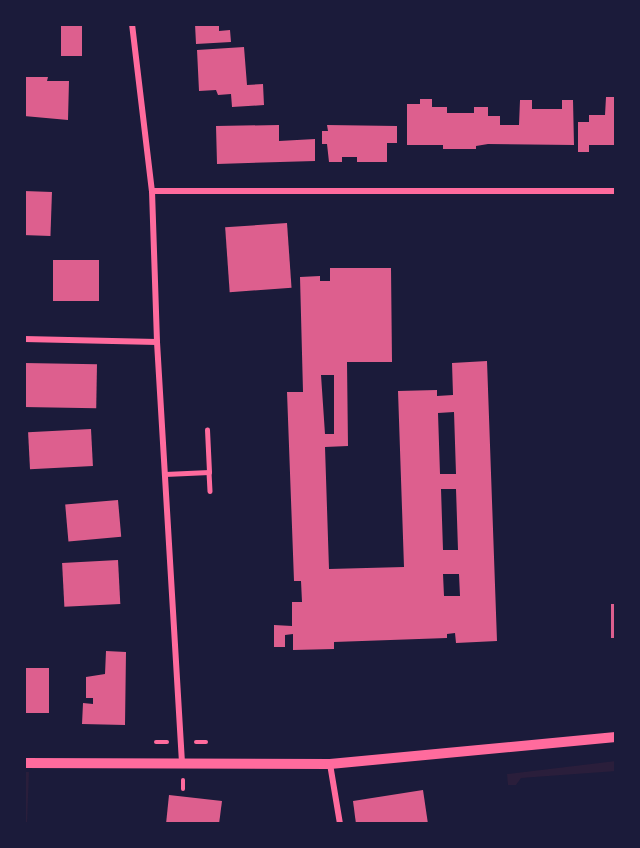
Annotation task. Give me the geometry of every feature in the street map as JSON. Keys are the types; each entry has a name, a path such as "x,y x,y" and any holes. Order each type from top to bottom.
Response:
{"street":[{"path":"132,24 152,192 157,342 182,764"},
{"path":"152,192 616,191"},
{"path":"24,339 157,342"},
{"path":"24,763 330,764 616,737"},
{"path":"330,764 340,824"}],"lane":[{"path":"207,430 210,491"},
{"path":"165,474 209,472"}],"path":[{"path":"200,742 206,742"}],"shaded area":[{"path":"616,761 616,771 521,778 516,785 508,785 507,774"},
{"path":"24,772 29,772 27,824 24,824"}],"building":[{"path":"61,24 82,24 82,56 61,56"},
{"path":"195,24 219,24 219,31 230,30 231,42 196,44"},
{"path":"244,47 247,85 263,84 264,105 232,107 231,94 218,95 216,90 199,91 197,50"},
{"path":"24,77 48,77 47,81 69,81 68,120 24,116"},
{"path":"606,97 616,97 616,145 589,145 589,152 578,152 578,122 589,122 589,115 605,115"},
{"path":"420,99 432,99 432,107 447,107 447,113 474,113 474,107 488,107 488,116 500,116 500,125 519,125 520,100 532,100 532,109 562,109 562,100 573,100 574,145 488,144 476,146 476,149 443,149 443,145 407,145 407,104 420,104"},
{"path":"279,125 279,141 315,139 315,161 217,164 216,126"},
{"path":"327,125 397,126 397,143 387,143 387,162 357,162 357,157 342,157 342,162 329,162 327,144 322,144 322,131 328,131"},
{"path":"24,191 52,192 50,236 24,235"},
{"path":"287,223 292,288 230,292 225,227"},
{"path":"53,260 99,260 99,301 53,301"},
{"path":"330,268 391,268 392,362 347,362 348,446 325,447 329,569 404,567 398,391 437,390 437,396 453,395 452,363 487,361 497,641 456,643 455,633 447,634 447,638 334,642 334,649 293,650 293,634 285,635 285,647 274,647 274,625 292,626 292,602 302,602 301,581 294,581 287,392 303,392 300,277 320,276 320,281 330,281","holes":["321,375 334,375 334,434 325,434","454,412 456,474 440,474 438,413","441,489 456,489 458,550 443,550","443,574 459,574 460,596 444,596"]},
{"path":"24,363 97,364 96,408 24,407"},
{"path":"91,429 93,466 30,469 28,432"},
{"path":"118,500 121,537 68,541 65,505"},
{"path":"118,560 120,604 64,607 62,563"},
{"path":"611,604 616,604 616,638 611,638"},
{"path":"106,651 126,652 125,725 82,724 83,703 93,704 93,698 86,698 86,677 105,674"},
{"path":"24,668 49,668 49,713 24,713"},
{"path":"423,790 428,824 356,824 353,801"},
{"path":"169,795 222,801 219,824 166,824"}]}
